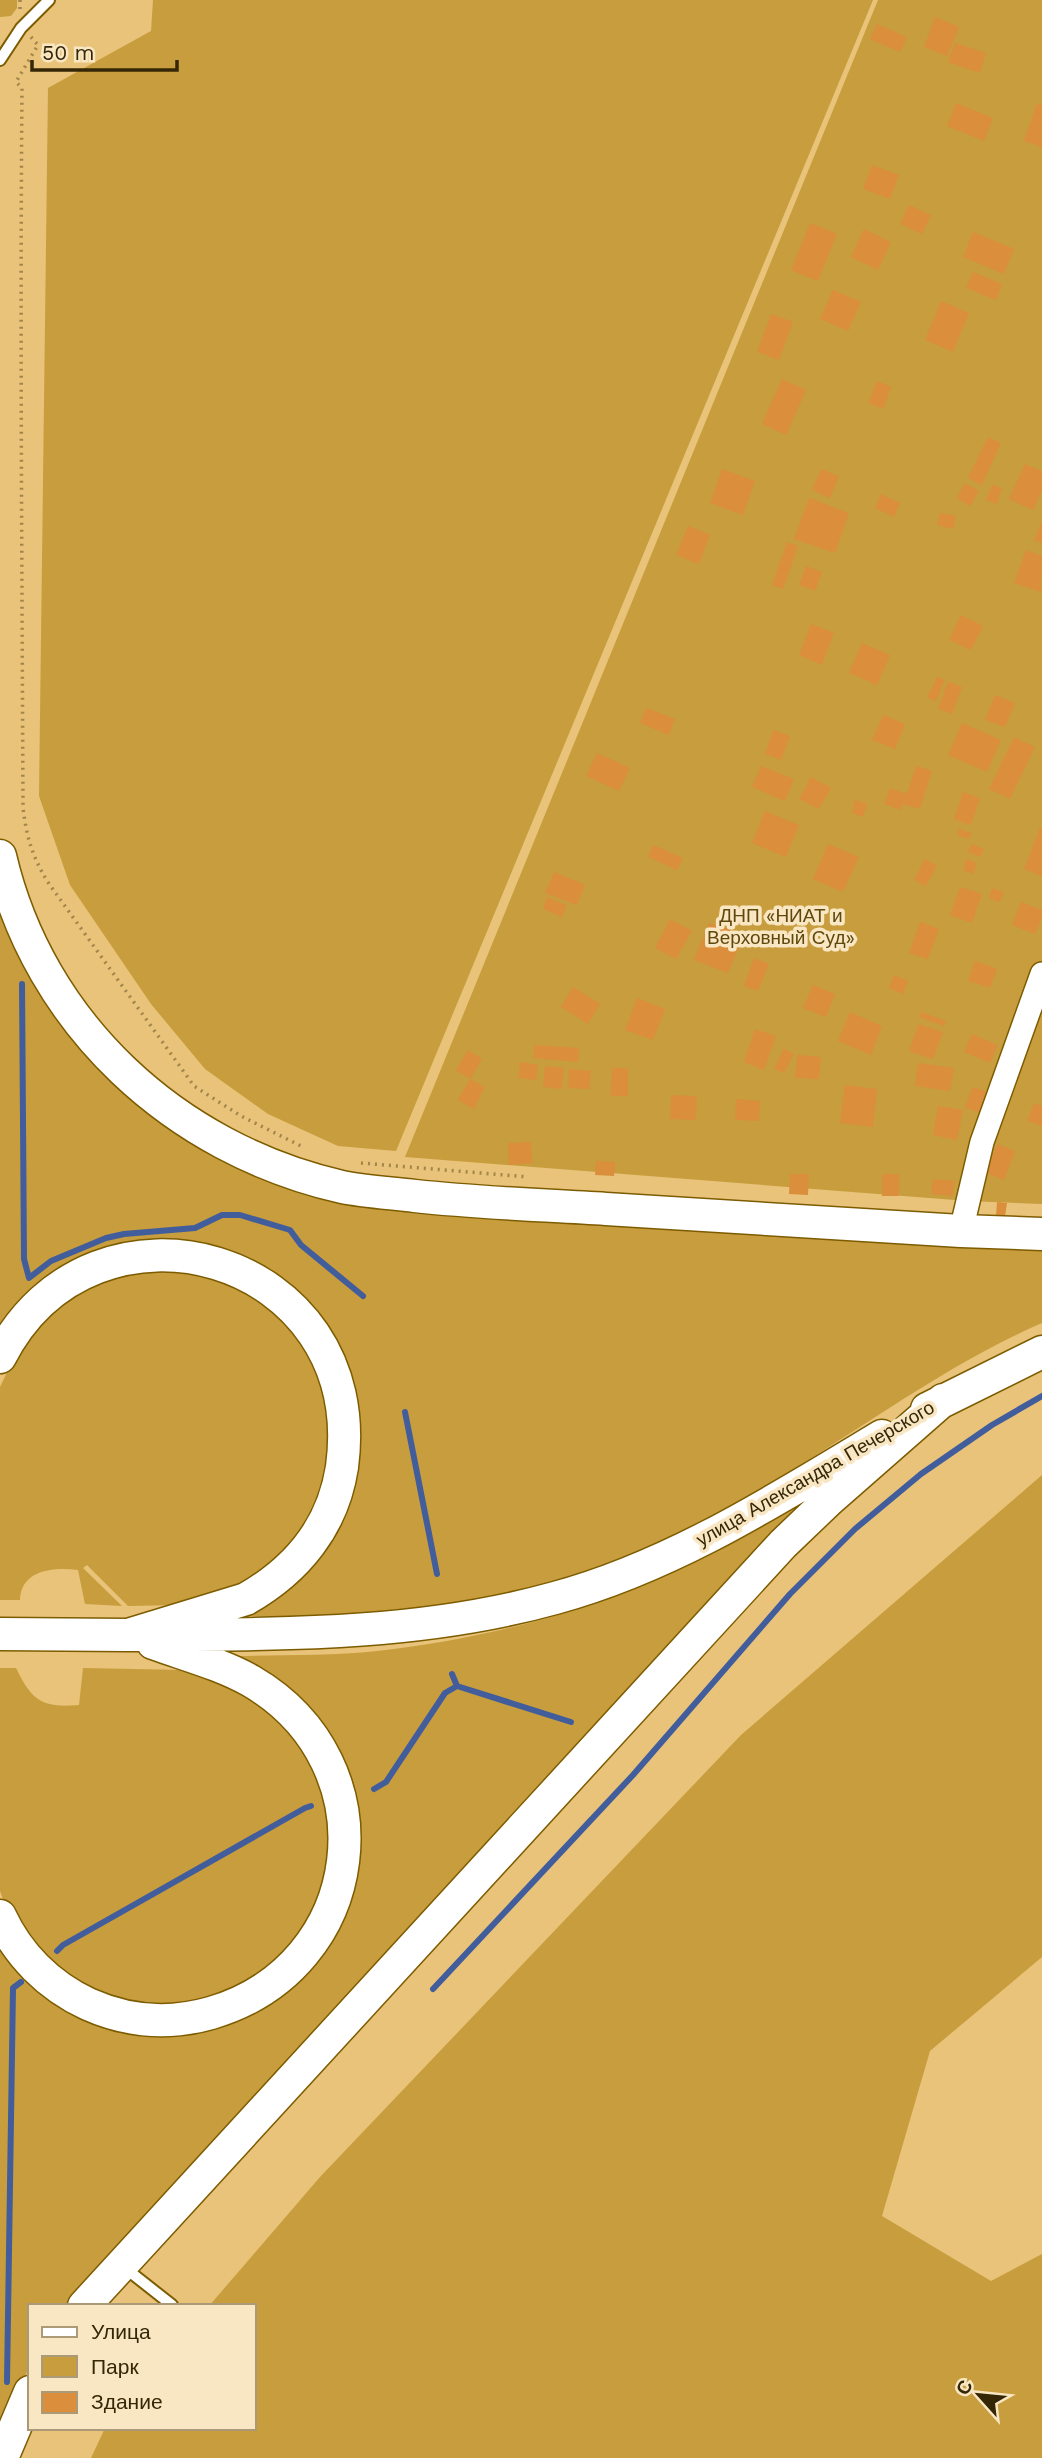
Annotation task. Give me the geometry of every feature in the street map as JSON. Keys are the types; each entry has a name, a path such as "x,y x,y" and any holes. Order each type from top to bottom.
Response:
{"main road":[{"path":"0,856 12,899 30,944 67,1008 97,1045 139,1085 172,1111 227,1144 289,1171 355,1190 449,1199 965,1216 1042,1234"},
{"path":"0,1357 33,1312 74,1280 115,1262 157,1255 214,1262 228,1266 265,1285 298,1312 325,1349 338,1388 344,1438 337,1489 328,1515 314,1541 279,1577 246,1599 128,1635 0,1634"},
{"name":"улица Александра Печерского","path":"128,1635 394,1629 479,1616 558,1598 653,1562 739,1521 943,1400 1042,1352"},
{"path":"85,2304 783,1544 943,1400"},
{"path":"0,1916 24,1955 52,1983 113,2015 149,2021 202,2016 250,1998 297,1962 326,1918 342,1870 345,1823 333,1773 313,1737 284,1705 251,1681 216,1665 128,1635"},
{"path":"2,2458 28,2397"}],"street":[{"path":"965,1216 982,1142 1042,974"}],"lane":[{"path":"0,60 21,28 48,0"},
{"path":"120,2264 171,2304"}],"path":[{"path":"16,82 22,88 20,344 23,808 33,856 68,912 194,1086 241,1116 306,1148"},
{"path":"355,1162 530,1177"}],"green space":[{"path":"0,0 17,0 17,8 11,16 0,17"},
{"path":"153,0 873,0 396,1151 338,1146 268,1114 205,1069 151,1004 70,885 39,796 48,88 151,31"},
{"name":"ДНП «НИАТ и Верховный Суд»","path":"878,0 1042,0 1042,1204 968,1201 405,1157"},
{"path":"0,909 32,981 62,1026 90,1059 154,1116 227,1161 266,1179 315,1197 384,1210 1042,1248 1042,1323 962,1364 733,1505 645,1548 600,1565 510,1592 415,1609 319,1617 240,1615 356,1471 359,1434 356,1394 351,1376 335,1338 316,1308 271,1269 252,1260 220,1251 143,1246 0,1334"},
{"path":"143,1267 235,1282 292,1323 327,1393 329,1471 305,1531 258,1579 180,1605 128,1606 87,1565 83,1568 122,1606 85,1604 78,1570 68,1569 49,1570 32,1577 26,1582 20,1600 0,1600 0,1387 22,1341 71,1293"},
{"path":"1042,1475 1042,1957 930,2051 882,2216 991,2281 1042,2254 1042,2458 91,2458 104,2430 256,2430 256,2304 211,2304 320,2177 741,1735"},
{"path":"808,1498 293,2055 69,2304 28,2304 28,2370 0,2426 0,1942 109,2024 286,1987 354,1818 235,1656 324,1655 377,1651 493,1632 569,1612 643,1585 760,1526"},
{"path":"0,1668 16,1668 33,1695 56,1705 79,1705 83,1668 184,1670 210,1675 260,1700 309,1755 331,1827 325,1894 283,1957 228,1997 150,2009 73,1986 9,1915 0,1891"}],"building":[{"path":"935,17 959,27 947,56 924,47"},
{"path":"877,24 907,37 900,52 870,39"},
{"path":"955,43 986,53 980,73 948,62"},
{"path":"956,103 993,118 984,141 947,126"},
{"path":"1037,103 1042,105 1042,147 1024,141"},
{"path":"872,165 899,175 890,199 863,189"},
{"path":"909,205 931,215 922,234 900,224"},
{"path":"810,223 837,234 818,281 791,270"},
{"path":"864,229 891,242 878,270 851,257"},
{"path":"973,232 1014,249 1004,274 963,257"},
{"path":"973,272 1002,284 996,300 966,288"},
{"path":"833,290 861,302 848,331 820,319"},
{"path":"941,301 969,313 953,352 925,340"},
{"path":"771,314 793,322 779,360 757,352"},
{"path":"782,379 806,390 786,435 762,424"},
{"path":"877,381 891,387 883,409 868,403"},
{"path":"988,437 1001,443 982,485 968,478"},
{"path":"1025,464 1042,471 1042,490 1033,510 1009,499"},
{"path":"722,469 755,481 743,515 710,503"},
{"path":"821,469 839,476 830,498 812,490"},
{"path":"965,483 979,491 970,506 957,498"},
{"path":"992,485 1002,488 997,504 986,500"},
{"path":"881,494 900,503 894,517 875,508"},
{"path":"809,498 849,513 835,553 794,539"},
{"path":"940,513 956,516 953,529 937,525"},
{"path":"1042,521 1042,543 1034,540"},
{"path":"688,526 710,535 699,564 676,555"},
{"path":"787,542 798,546 783,589 772,585"},
{"path":"1026,550 1042,556 1041,592 1014,583"},
{"path":"806,566 822,572 815,591 799,585"},
{"path":"961,615 983,626 971,650 949,640"},
{"path":"811,624 834,633 822,665 799,655"},
{"path":"862,643 890,655 877,685 849,673"},
{"path":"937,677 945,680 936,701 927,698"},
{"path":"948,682 962,687 952,714 938,709"},
{"path":"995,695 1015,703 1005,727 985,720"},
{"path":"646,708 675,719 669,735 640,723"},
{"path":"883,715 905,724 895,749 872,740"},
{"path":"962,723 1001,740 987,772 948,755"},
{"path":"773,730 790,736 781,760 765,754"},
{"path":"1014,737 1035,747 1010,799 989,789"},
{"path":"597,753 630,768 619,791 586,776"},
{"path":"761,766 794,779 785,801 752,787"},
{"path":"916,766 932,771 920,809 903,804 901,810 884,804 890,788 907,794"},
{"path":"811,777 831,788 819,809 799,799"},
{"path":"963,792 980,798 971,825 954,819"},
{"path":"855,800 867,804 863,817 852,813"},
{"path":"765,811 799,825 786,857 752,843"},
{"path":"1040,828 1042,829 1042,876 1024,869"},
{"path":"959,829 971,833 969,839 957,835"},
{"path":"828,844 859,857 843,892 813,879"},
{"path":"971,844 984,849 980,857 968,852"},
{"path":"653,845 683,858 677,870 648,857"},
{"path":"925,859 937,865 926,886 914,880"},
{"path":"966,859 977,863 973,874 963,870"},
{"path":"554,872 585,885 577,905 545,893"},
{"path":"960,887 982,894 972,923 950,915"},
{"path":"992,888 1004,892 1000,902 989,898"},
{"path":"547,897 567,905 562,917 543,909"},
{"path":"1021,902 1042,910 1042,918 1035,934 1012,925"},
{"path":"670,919 692,931 676,959 655,948"},
{"path":"920,922 939,929 928,959 909,953"},
{"path":"709,923 744,934 728,973 694,960"},
{"path":"754,958 769,964 758,991 744,986"},
{"path":"975,961 997,969 990,988 968,981"},
{"path":"894,975 908,981 903,994 889,988"},
{"path":"813,985 835,994 826,1017 803,1008"},
{"path":"573,987 600,1004 588,1024 561,1007"},
{"path":"637,998 665,1009 653,1040 625,1030"},
{"path":"850,1012 882,1026 871,1055 838,1041"},
{"path":"921,1012 946,1021 944,1026 919,1017"},
{"path":"918,1024 943,1032 933,1059 909,1051"},
{"path":"755,1029 776,1036 764,1070 744,1062"},
{"path":"972,1034 998,1045 990,1063 964,1052"},
{"path":"535,1045 579,1048 578,1062 533,1058"},
{"path":"784,1049 794,1054 784,1073 774,1068"},
{"path":"468,1050 482,1059 470,1079 456,1070"},
{"path":"797,1055 821,1057 819,1079 795,1078"},
{"path":"520,1062 538,1065 536,1080 518,1078"},
{"path":"918,1063 954,1068 950,1091 915,1086"},
{"path":"545,1066 564,1068 562,1089 543,1087"},
{"path":"612,1068 628,1068 628,1096 611,1096"},
{"path":"569,1069 591,1071 589,1089 568,1088"},
{"path":"470,1079 485,1087 474,1109 458,1100"},
{"path":"845,1085 877,1089 873,1127 840,1123"},
{"path":"972,1087 986,1091 979,1112 965,1108"},
{"path":"671,1095 697,1096 696,1120 670,1119"},
{"path":"736,1099 760,1101 759,1121 735,1120"},
{"path":"1034,1103 1042,1106 1042,1126 1027,1121"},
{"path":"938,1106 963,1110 957,1140 933,1135"},
{"path":"531,1142 532,1163 509,1165 508,1143"},
{"path":"997,1144 1015,1151 1004,1180 986,1173"},
{"path":"596,1161 615,1162 614,1176 595,1175"},
{"path":"790,1174 809,1174 808,1195 789,1194"},
{"path":"882,1174 899,1174 899,1196 882,1196"},
{"path":"933,1179 955,1181 952,1196 931,1194"},
{"path":"997,1202 1007,1203 1005,1216 996,1216"}],"waterway":[{"path":"22,984 24,1259 29,1278 51,1261 106,1238 195,1228 222,1215 240,1215 290,1230 301,1245 363,1296"},
{"path":"433,1989 633,1775 790,1594 855,1529 921,1474 992,1425 1042,1396"},
{"path":"405,1412 437,1574"},
{"path":"452,1674 457,1686"},
{"path":"374,1789 386,1782 445,1693 457,1686 571,1722"},
{"path":"57,1951 63,1945 311,1806"},
{"path":"7,2382 13,1988 21,1982"}]}
